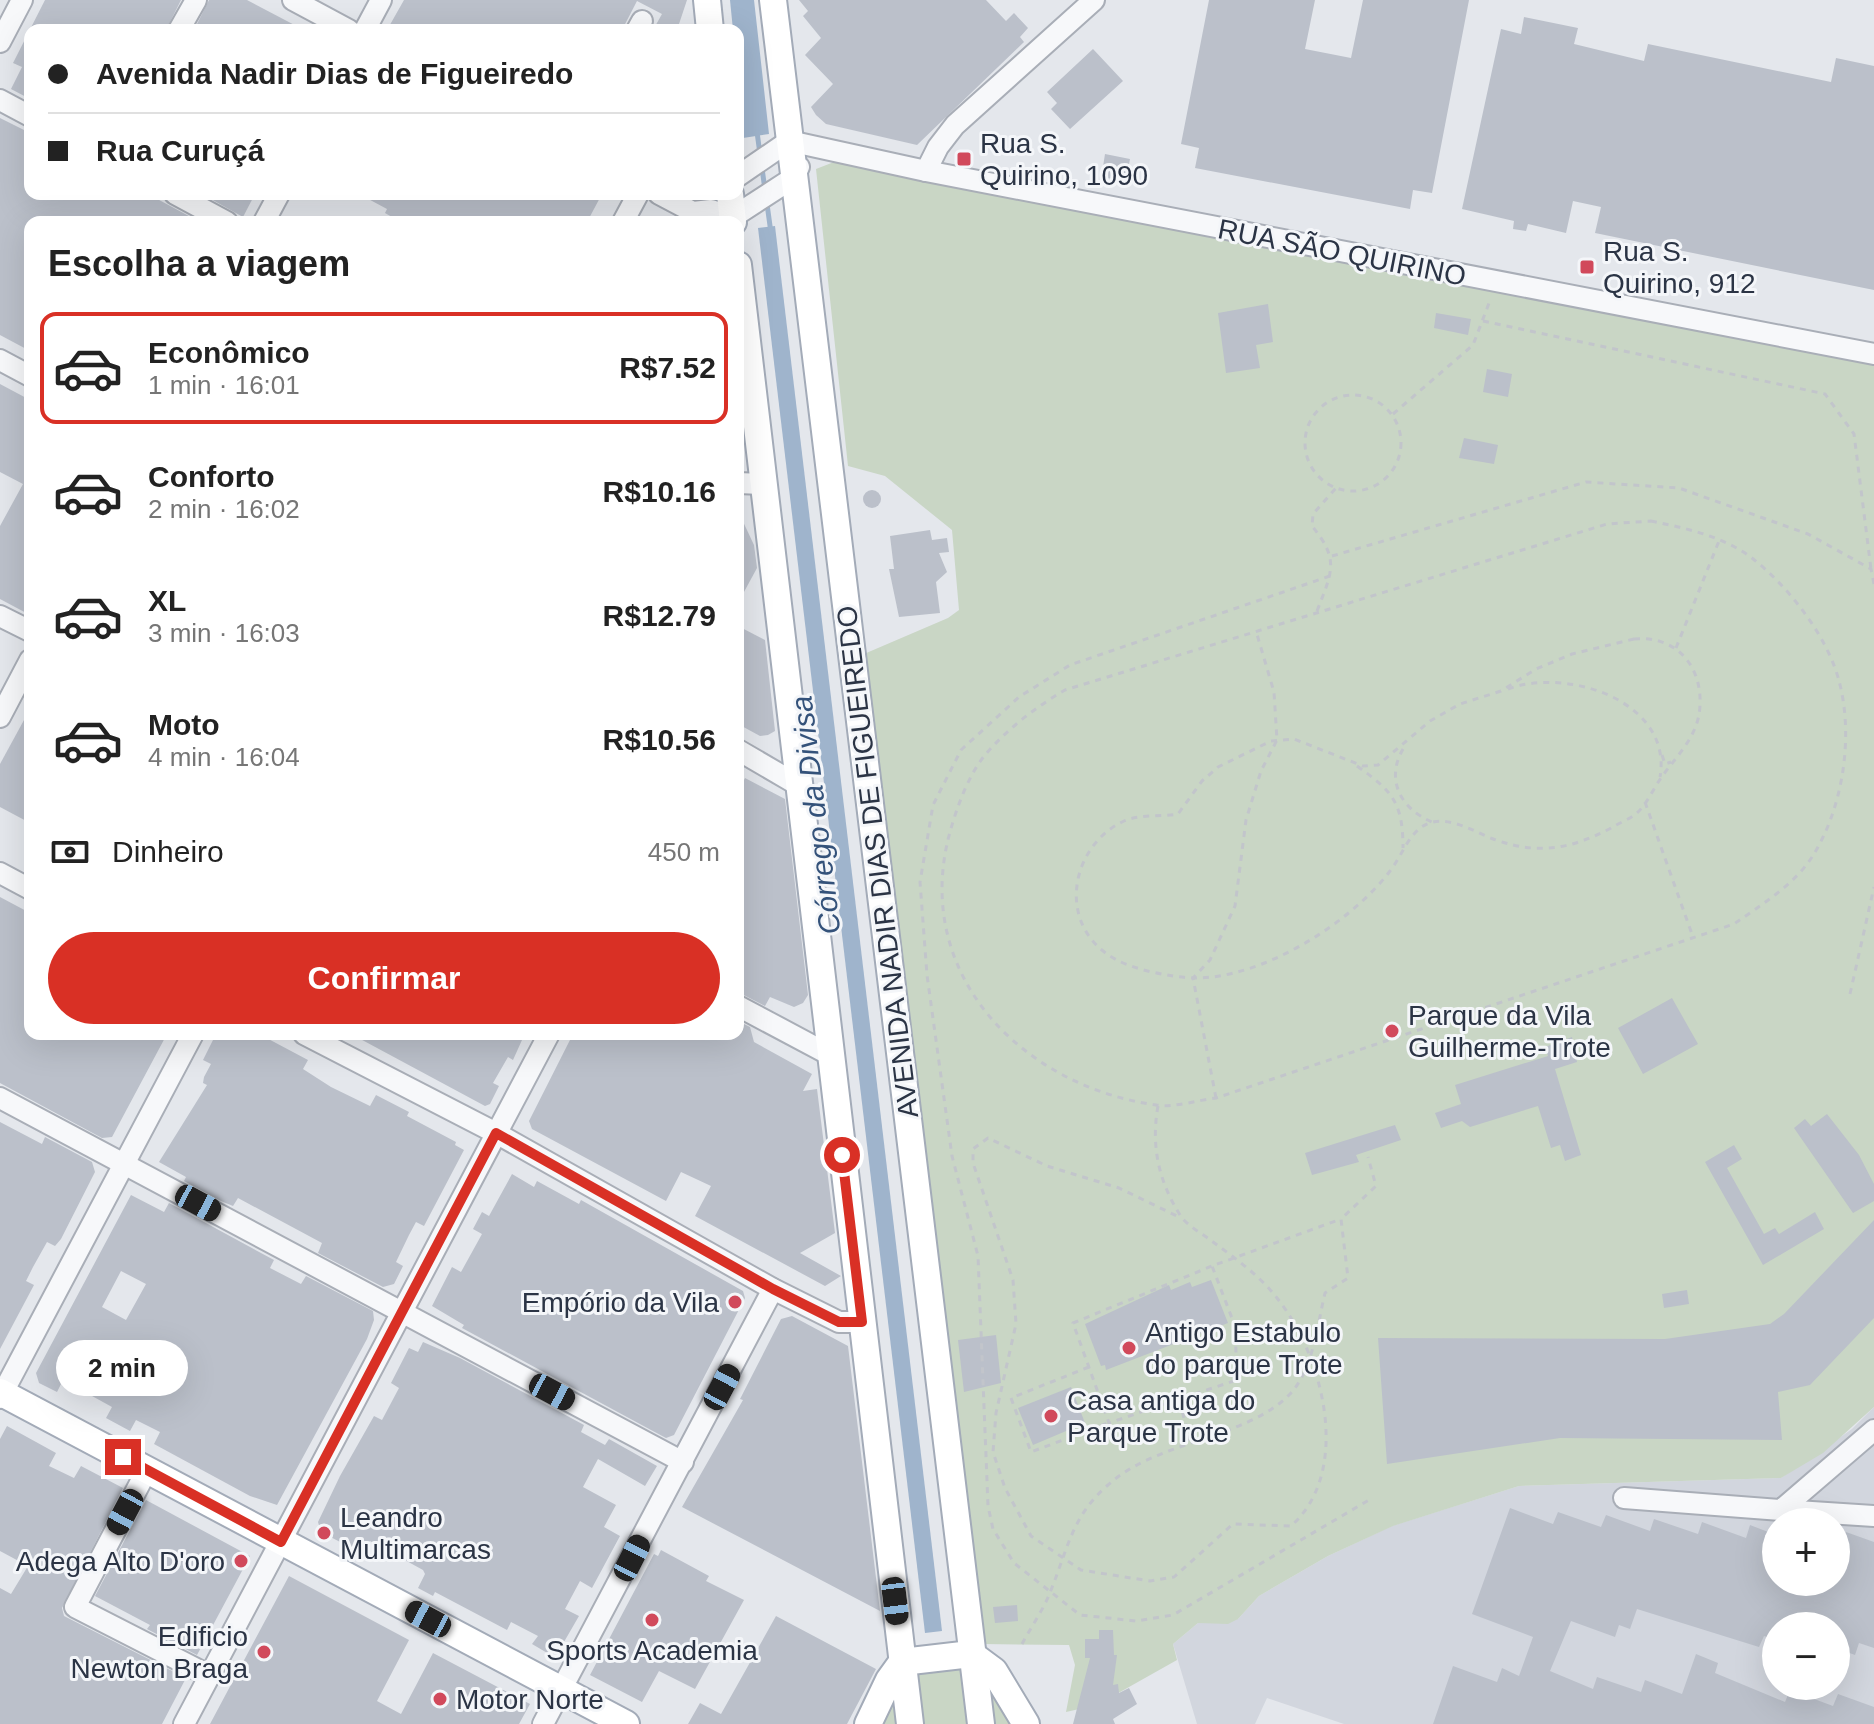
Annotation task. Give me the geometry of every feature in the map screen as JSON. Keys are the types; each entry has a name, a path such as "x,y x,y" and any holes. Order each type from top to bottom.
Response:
{"main road":[{"path":"707,0 709,24"},
{"name":"AVENIDA NADIR DIAS DE FIGUEIREDO","path":"776,2 800,144 793,178 981,1724"},
{"path":"744,374 750,483 798,785 910,1724"},
{"path":"1,1394 626,1724"},
{"path":"902,1662 971,1654 994,1671 1026,1724"},
{"path":"868,1724 902,1662"}],"street":[{"path":"0,42 22,0"},
{"path":"182,24 196,0"},
{"path":"293,0 338,24"},
{"path":"368,24 381,0"},
{"path":"926,171 938,147 955,125 1094,0"},
{"path":"0,100 24,113"},
{"path":"744,173 800,144"},
{"name":"RUA SÃO QUIRINO","path":"800,144 1874,354"},
{"path":"744,199 793,178"},
{"path":"186,200 216,216"},
{"path":"670,200 693,212 726,207"},
{"path":"0,360 24,373"},
{"path":"0,616 24,628"},
{"path":"0,717 24,671"},
{"path":"744,754 798,785"},
{"path":"0,873 24,886"},
{"path":"744,1009 830,1055"},
{"path":"1,1394 190,1040"},
{"path":"316,1040 496,1133 773,1289 839,1322 862,1322"},
{"path":"184,1724 546,1040"},
{"path":"0,1098 683,1462"},
{"path":"543,1724 773,1289"},
{"path":"1783,1508 1874,1430"},
{"path":"147,1470 75,1607 210,1676"},
{"path":"1624,1498 1762,1509"},
{"path":"1850,1514 1874,1516"}],"path":[{"path":"1392,414 1473,345 1493,291"},
{"path":"1483,321 1825,394 1854,434 1874,584"},
{"path":"1345,395 1360,395 1375,400 1392,414 1401,437 1394,468 1368,488 1352,491 1336,488 1321,479 1311,466 1305,437 1318,409 1345,395"},
{"path":"1332,556 1586,482 1679,488 1808,534 1871,569"},
{"path":"1317,613 1330,576 1332,556 1312,526 1313,514 1336,488"},
{"path":"1651,521 1693,530 1719,541 1753,559 1789,596 1817,634 1839,679 1844,712 1840,785 1811,859 1774,896 1734,924 1216,1098 1158,1106 1101,1091 1057,1073 1014,1044 970,993 952,956 943,919 941,864 957,806 984,756 1036,707 1065,690 1607,524 1651,521"},
{"path":"1676,648 1719,541"},
{"path":"1330,576 1070,665 1019,697 961,750 933,805 920,882 927,975 952,1156 978,1256 988,1506 993,1529 1014,1563 1080,1615 1136,1621 1173,1615 1369,1500"},
{"path":"1193,978 1210,960 1235,906 1246,820 1261,771 1277,740 1274,692 1256,631"},
{"path":"1408,741 1396,763 1396,784 1406,806 1432,822 1465,826 1520,847 1555,849 1582,843 1634,815 1690,739 1700,704 1693,670 1676,648 1647,638 1596,647 1536,669 1501,691"},
{"path":"1355,764 1378,765 1430,721 1460,704 1540,682 1594,690 1645,719 1658,742 1665,764 1677,758"},
{"path":"1402,851 1401,822 1394,798 1380,781 1355,764 1309,743 1277,740 1218,767 1202,781 1178,814 1126,820 1109,831 1082,860 1077,873 1078,909 1084,926 1098,947 1116,960 1193,978 1256,965 1311,939 1364,899 1389,872 1416,833 1432,822"},
{"path":"1658,742 1661,762 1659,781"},
{"path":"1645,802 1693,937"},
{"path":"1850,994 1874,887"},
{"path":"1193,978 1216,1098"},
{"path":"1158,1106 1153,1134 1155,1157 1181,1218"},
{"path":"988,1138 1047,1166 1119,1188 1181,1218 1235,1258 1278,1299 1310,1356 1322,1388 1327,1438 1321,1472 1306,1514 1291,1526 1233,1524 1174,1577 1150,1581 1081,1570 1031,1536 1005,1488 993,1452 996,1413 1016,1324 1014,1295 1005,1252 973,1163 973,1149 988,1138"},
{"path":"1109,1423 1073,1323 1212,1266 1341,1219 1376,1186 1368,1157"},
{"path":"1022,1644 1050,1593 1079,1514 1109,1483 1154,1456 1260,1414 1289,1395 1310,1356 1325,1293 1348,1278 1341,1219"},
{"path":"1089,1367 1011,1398 1031,1452 1237,1380 1235,1326 1212,1266"},
{"path":"1179,1399 1191,1443"}],"shaded area":[{"path":"1874,1407 1874,1724 1344,1724 1267,1698 1255,1724 1197,1724 1173,1644 1198,1623 1238,1619 1259,1596 1328,1556 1392,1526 1519,1486 1781,1478 1852,1429"}],"green space":[{"name":"Parque da Vila Guilherme-Trote","path":"834,162 1874,364 1874,1407 1823,1453 1781,1478 1519,1486 1393,1526 1328,1556 1259,1596 1238,1619 1228,1624 1198,1623 1173,1644 1177,1660 1097,1705 1066,1712 1075,1665 1069,1645 982,1644 864,654 948,618 959,610 952,530 885,476 848,466 816,169"},
{"path":"965,1662 982,1673 1014,1724 875,1724 914,1668"}],"water":[{"path":"730,0 754,0 769,134 744,138 744,24 732,24"},
{"path":"775,226 942,1631 925,1633 758,228"}],"building":[{"path":"45,0 181,0 169,24 33,24"},
{"path":"209,0 247,0 293,24 197,24"},
{"path":"404,0 687,0 679,24 656,24 662,14 637,1 625,24 390,24"},
{"path":"799,0 986,0 1006,21 1014,13 1028,28 1020,37 1024,42 917,145 826,124 816,115 811,107 833,84 805,55 821,38 803,16 808,11"},
{"path":"1209,0 1315,0 1305,49 1351,58 1363,0 1469,0 1432,193 1413,190 1410,209 1195,168 1199,148 1181,144"},
{"path":"1524,17 1578,28 1574,44 1644,61 1648,44 1831,82 1836,58 1874,66 1874,290 1595,233 1601,207 1573,201 1566,233 1528,224 1526,231 1513,229 1514,221 1462,209 1501,29 1521,34"},
{"path":"24,41 24,96 11,89 22,67 13,63"},
{"path":"1093,49 1123,81 1070,129 1051,109 1057,103 1047,92"},
{"path":"0,118 24,130 24,200 159,200 189,216 24,216 24,348 0,335"},
{"path":"1105,154 1130,159 1126,180 1105,178 1106,174 1102,173"},
{"path":"213,200 252,200 241,216"},
{"path":"370,200 599,200 590,216 390,216 385,213 387,209"},
{"path":"1268,304 1273,342 1256,345 1260,368 1226,373 1218,313"},
{"path":"1436,313 1471,319 1468,335 1434,328"},
{"path":"1487,369 1512,374 1508,397 1483,392"},
{"path":"0,384 24,397 24,612 0,599 0,526 23,484 0,472"},
{"path":"1464,438 1498,445 1494,464 1459,458"},
{"path":"868,490 876,490 881,499 879,506 868,508 863,503 863,495"},
{"path":"744,524 754,545 757,568 744,592"},
{"path":"930,530 932,540 947,538 949,552 939,553 947,572 936,582 940,613 899,617 889,569 894,569 890,536"},
{"path":"744,629 765,640 775,731 760,736 744,727"},
{"path":"24,720 24,820 0,807 0,764"},
{"path":"744,780 785,799 808,995 803,1003 794,1007 770,997 765,1006 744,995"},
{"path":"0,897 24,910 24,1040 164,1040 112,1137 102,1138 0,1083"},
{"path":"1672,998 1698,1044 1643,1074 1618,1028"},
{"path":"744,1024 750,1027 754,1042 812,1074 803,1091 817,1089 835,1233 800,1253 841,1276 825,1286 695,1216 711,1186 681,1172 666,1201 532,1129 529,1121 570,1040 744,1040"},
{"path":"1572,1037 1577,1062 1555,1069 1581,1155 1565,1161 1560,1145 1551,1148 1538,1106 1470,1127 1462,1121 1441,1128 1435,1113 1461,1104 1455,1085 1548,1056 1545,1047"},
{"path":"213,1040 270,1040 308,1060 303,1069 331,1087 370,1106 376,1095 409,1112 407,1116 456,1142 455,1145 464,1150 424,1226 416,1222 409,1235 396,1262 403,1266 394,1284 383,1287 318,1253 322,1243 238,1198 233,1206 221,1201 184,1181 186,1177 159,1162 207,1085 203,1083 204,1077 211,1064 203,1060"},
{"path":"362,1040 522,1040 513,1060 508,1057 493,1083 499,1086 490,1104 485,1106"},
{"path":"1827,1114 1859,1155 1874,1184 1874,1201 1853,1213 1794,1128 1805,1119 1811,1126"},
{"path":"0,1122 42,1144 45,1137 92,1162 95,1172 61,1239 55,1246 47,1242 33,1267 26,1281 34,1285 0,1349"},
{"path":"1395,1125 1401,1140 1356,1155 1359,1162 1312,1175 1305,1153"},
{"path":"1734,1145 1742,1159 1727,1168 1764,1234 1775,1228 1779,1234 1815,1212 1824,1229 1763,1265 1705,1162"},
{"path":"512,1174 534,1187 537,1181 579,1204 581,1200 743,1291 745,1298 674,1435 666,1438 462,1328 464,1325 432,1306 452,1267 461,1272 482,1234 473,1229 482,1212 489,1216"},
{"path":"131,1195 164,1212 169,1203 274,1260 270,1268 301,1284 306,1276 373,1311 374,1320 367,1339 277,1505 250,1496 154,1444 160,1432 136,1420 130,1431 106,1418 112,1407 63,1380 57,1392 39,1383 36,1373","holes":["121,1271 146,1284 126,1320 102,1307"]},
{"path":"1874,1220 1874,1318 1810,1385 1778,1392 1782,1440 1560,1438 1387,1464 1378,1338 1665,1339 1770,1324 1784,1314"},
{"name":"Antigo Estabulo do parque Trote","path":"1211,1280 1228,1323 1106,1370 1105,1365 1101,1366 1085,1324 1169,1285 1171,1290 1190,1282 1192,1287"},
{"path":"1687,1290 1689,1304 1664,1308 1662,1294"},
{"path":"792,1316 848,1346 880,1611 682,1507 743,1400 740,1399 781,1319"},
{"path":"996,1335 1001,1383 964,1392 958,1340"},
{"path":"423,1342 460,1358 584,1425 581,1432 605,1445 609,1439 657,1466 645,1486 598,1459 583,1487 616,1505 604,1527 620,1536 592,1588 580,1581 565,1609 579,1616 557,1654 549,1654 532,1644 538,1636 511,1622 507,1630 435,1592 433,1596 418,1588 425,1574 423,1570 370,1541 363,1554 321,1532 318,1522 340,1476 374,1416 382,1420 399,1388 391,1383 409,1348 418,1352"},
{"name":"Casa antiga do Parque Trote","path":"1071,1387 1085,1423 1033,1445 1018,1408"},
{"path":"7,1426 56,1453 49,1466 74,1478 81,1466 123,1488 62,1608 64,1616 186,1678 162,1724 0,1724 0,1588 11,1594 28,1566 0,1551 0,1439"},
{"path":"146,1500 250,1556 197,1655 147,1629 150,1625 95,1596"},
{"path":"1510,1508 1553,1524 1558,1512 1601,1527 1606,1515 1650,1531 1654,1519 1698,1534 1702,1522 1746,1538 1750,1525 1762,1530 1762,1596 1850,1596 1850,1533 1874,1542 1874,1648 1859,1643 1855,1655 1850,1653 1850,1612 1762,1612 1762,1640 1759,1647 1637,1609 1630,1629 1619,1625 1615,1637 1571,1621 1550,1671 1593,1689 1597,1677 1641,1692 1645,1680 1682,1694 1696,1654 1718,1663 1715,1673 1762,1692 1762,1700 1817,1700 1833,1706 1836,1700 1850,1698 1874,1707 1874,1724 1433,1724 1453,1666 1497,1682 1502,1668 1519,1676 1533,1637 1472,1614"},
{"name":"Sports Academia","path":"661,1550 709,1576 706,1581 744,1600 695,1689 659,1671 642,1702 590,1675 654,1554 658,1556"},
{"path":"289,1576 409,1640 377,1701 401,1714 433,1653 530,1704 519,1724 210,1724"},
{"path":"1017,1605 1018,1621 995,1623 993,1607"},
{"path":"776,1616 876,1669 847,1724 688,1724 700,1703 721,1714"},
{"path":"1099,1630 1113,1630 1114,1655 1117,1655 1113,1685 1118,1684 1119,1693 1129,1688 1137,1704 1113,1719 1115,1724 1073,1724 1090,1658 1085,1658 1085,1639 1099,1639"}],"waterway":[{"name":"Córrego da Divisa","path":"757,132 760,154"},
{"name":"Córrego da Divisa","path":"762,168 765,190"},
{"name":"Córrego da Divisa","path":"767,204 771,233"}],"place":[{"name":"Rua S. Quirino, 1090","path":"964,159"},
{"name":"Rua S. Quirino, 912","path":"1587,267"},
{"name":"Parque da Vila Guilherme-Trote","path":"1392,1031"},
{"name":"Empório da Vila","path":"735,1302"},
{"name":"Antigo Estabulo do parque Trote","path":"1129,1348"},
{"name":"Casa antiga do Parque Trote","path":"1051,1416"},
{"name":"Leandro Multimarcas","path":"324,1533"},
{"name":"Adega Alto D'oro","path":"241,1561"},
{"name":"Sports Academia","path":"652,1620"},
{"name":"Edificio Newton Braga","path":"264,1652"},
{"name":"Motor Norte","path":"440,1699"}],"route":[{"path":"123,1457 281,1542 496,1133 773,1289 839,1322 862,1322 842,1155"}]}
